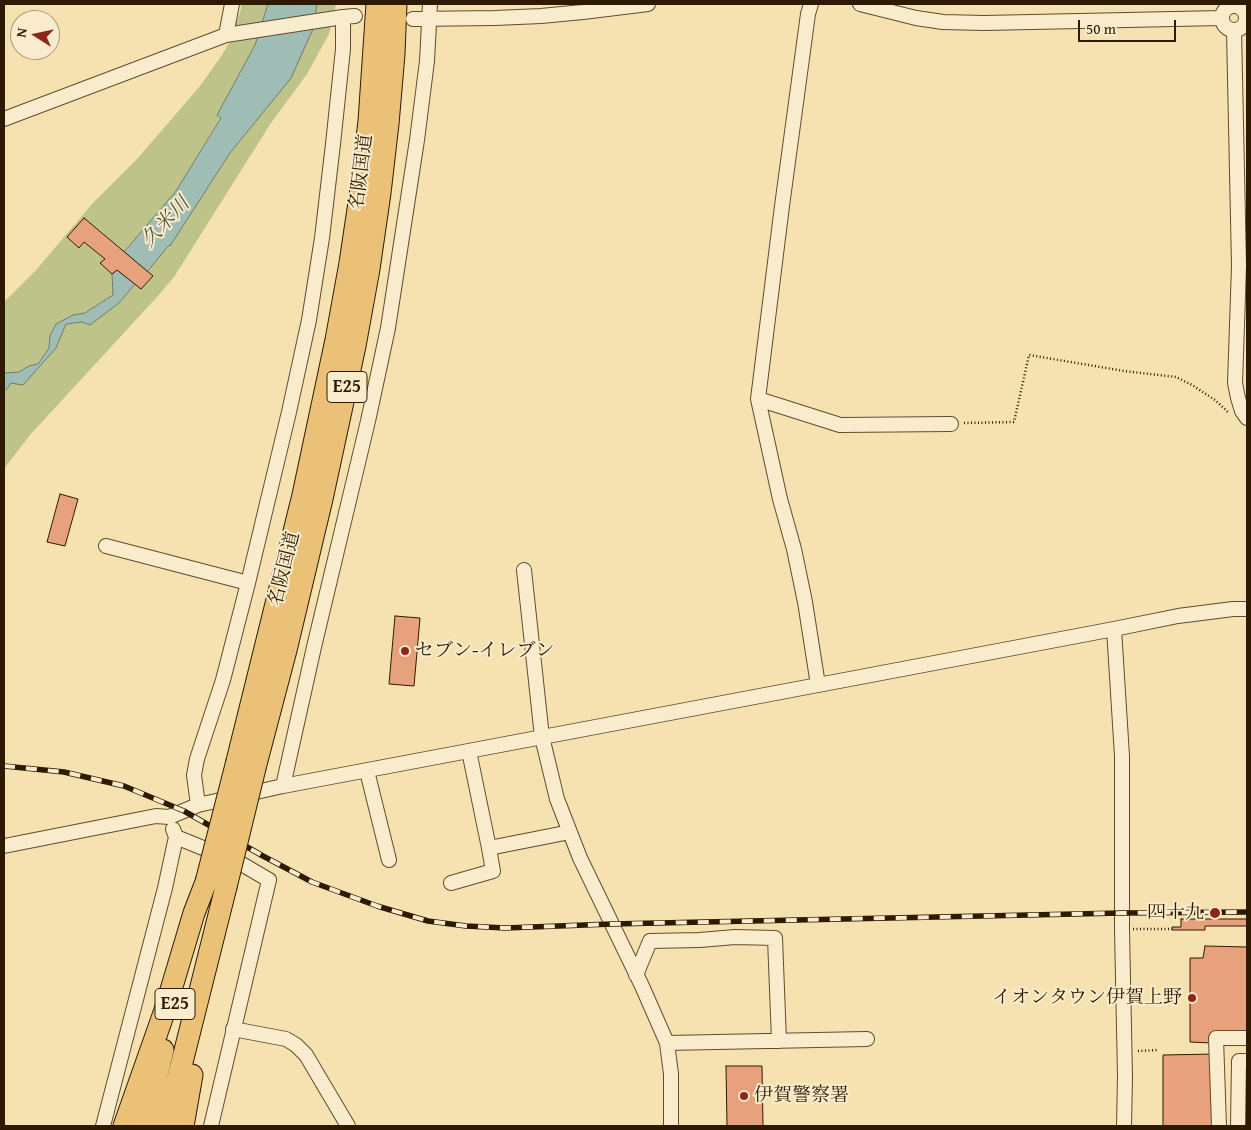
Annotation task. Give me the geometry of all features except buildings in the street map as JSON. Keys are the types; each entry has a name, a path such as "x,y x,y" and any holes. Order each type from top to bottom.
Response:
{"highway":[{"name":"名阪国道","path":"247,762 336,340 350,264 369,121 377,4"},
{"name":"名阪国道","path":"166,1126 216,885 247,762 313,536 355,346 380,193 394,54 396,4"},
{"name":"名阪国道","path":"145,1126 160,1060 216,885"},
{"path":"124,1126 165,1010 194,913 216,885"},
{"path":"183,1126 216,885"}],"street":[{"path":"231,34 232,4"},
{"path":"283,786 388,328 416,149 427,61 430,4"},
{"path":"495,18 496,4"},
{"path":"413,19 495,18 583,8 648,4"},
{"path":"811,4 808,14 782,206 758,399 780,499 794,549 805,602 818,685"},
{"path":"860,4 916,18 943,22 1058,22 1222,18"},
{"path":"1235,5 1244,11 1247,18 1242,27 1234,30 1228,27 1222,18 1227,8 1235,5"},
{"path":"4,119 231,34 345,17 336,126 322,238 309,320 290,412 248,583 223,680 197,759 194,775 198,805"},
{"path":"1234,30 1239,229 1235,383 1242,411 1247,418"},
{"path":"758,399 840,425 951,424"},
{"path":"106,546 248,583"},
{"path":"524,570 542,736 557,799 580,858 668,1043 671,1074 671,1126"},
{"path":"4,846 156,816 169,817 198,805 283,786 542,736 1178,616 1247,609"},
{"path":"1114,629 1122,756 1124,1126"},
{"path":"451,883 493,871 469,751"},
{"path":"367,771 389,860"},
{"path":"103,1126 165,888 176,837 169,817"},
{"path":"489,848 570,832"},
{"path":"176,837 240,863 269,880 211,1126"},
{"path":"636,975 650,941 735,937 776,938 779,1041"},
{"path":"233,1029 286,1039 296,1044 306,1055 348,1126"},
{"path":"1219,1126 1216,1038 1247,1038"},
{"path":"668,1043 867,1039"},
{"path":"1238,1126 1239,1060 1247,1060"}],"path":[{"path":"951,424 1014,422 1029,355 1124,371 1176,377 1216,400 1229,413"},
{"path":"1122,929 1172,928"},
{"path":"1134,1051 1159,1050"}],"green space":[{"path":"241,4 268,4 255,45 217,115 221,117 176,191 124,252 84,218 67,237 79,248 84,242 105,259 101,263 112,274 113,295 85,313 73,315 56,324 50,335 49,348 38,364 29,366 19,372 4,373 4,302 37,269 92,204 138,158 200,86 229,43"},
{"path":"317,4 336,4 329,34 307,74 271,123 174,277 30,435 4,469 4,389 6,390 11,383 23,384 66,324 82,322 119,303 135,284 141,289 152,277 147,272 169,245 313,29"}],"water":[{"name":"久米川","path":"268,4 317,4 313,29 291,78 230,153 170,246 147,272 124,252 176,191 221,118 217,115 255,45"},
{"path":"117,270 135,284 119,303 90,325 82,322 66,324 56,348 23,385 11,383 6,390 4,389 4,373 19,372 29,366 38,364 49,348 50,335 56,324 73,315 85,313 113,295 112,274"}],"railway":[{"path":"4,766 64,772 124,786 184,811 312,882 377,906 428,921 466,926 505,928 1122,913 1247,912"}],"place":[{"name":"セブン-イレブン","path":"405,651"},
{"name":"四十九","path":"1215,913"},
{"name":"イオンタウン伊賀上野","path":"1192,998"},
{"name":"伊賀警察署","path":"744,1096"}]}
